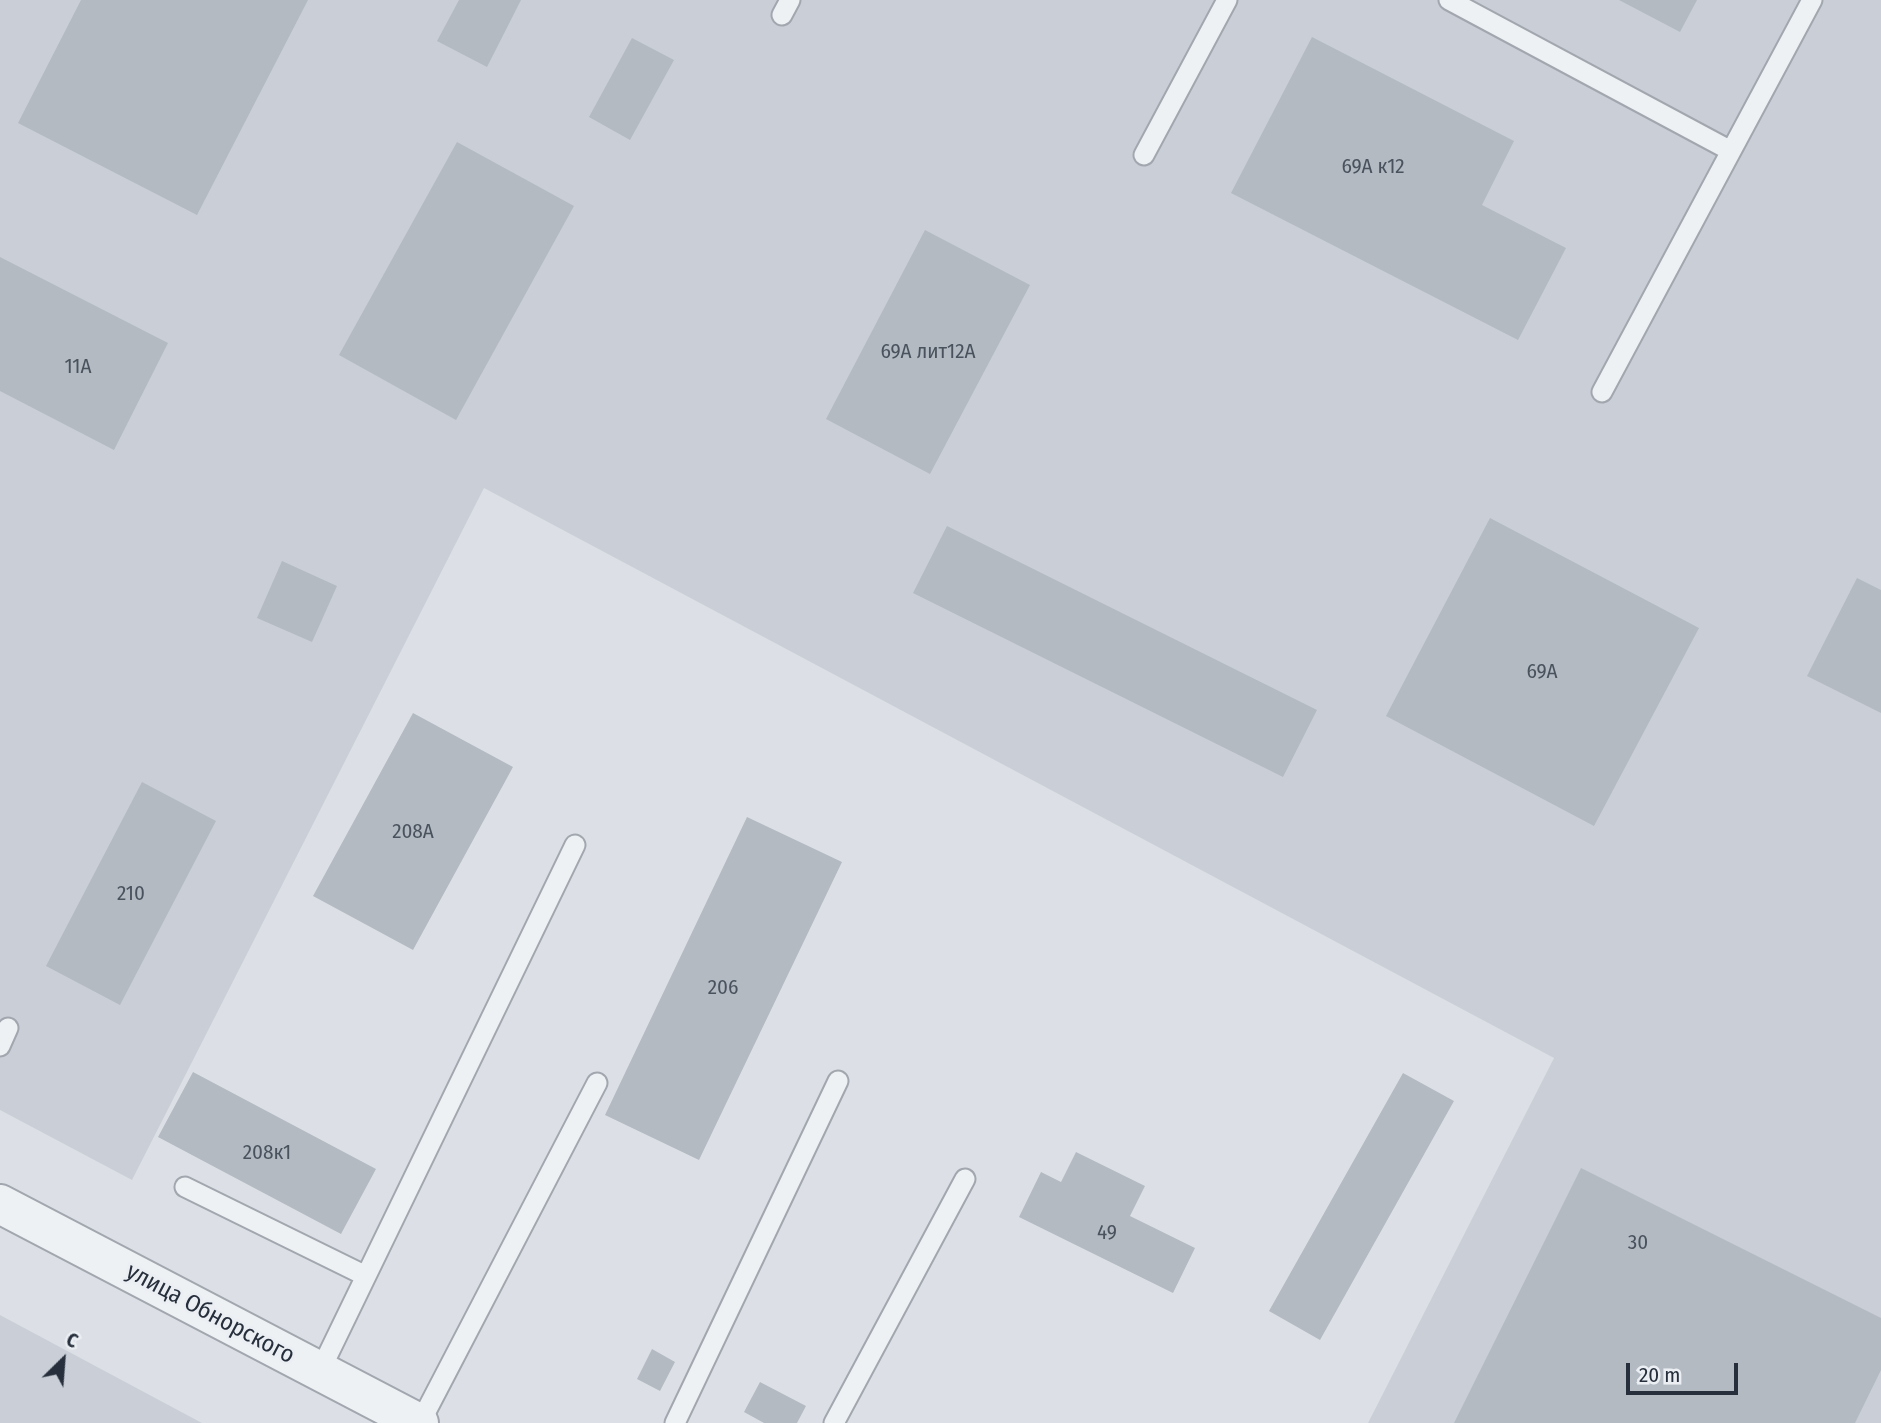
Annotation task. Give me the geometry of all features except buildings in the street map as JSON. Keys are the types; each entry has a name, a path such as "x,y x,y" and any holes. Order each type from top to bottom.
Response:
{"street":[{"name":"улица Обнорского","path":"0,1204 420,1423"}],"lane":[{"path":"1144,155 1227,0"},
{"path":"1448,0 1731,151"},
{"path":"1602,392 1812,0"},
{"path":"320,1371 575,845"},
{"path":"676,1423 838,1081"},
{"path":"420,1423 597,1083"},
{"path":"834,1423 965,1179"},
{"path":"185,1188 366,1276"}],"shaded area":[{"path":"0,0 1881,0 1881,1423 1368,1423 1554,1058 484,488 132,1180 0,1110"},
{"path":"0,1315 202,1423 0,1423"}]}
